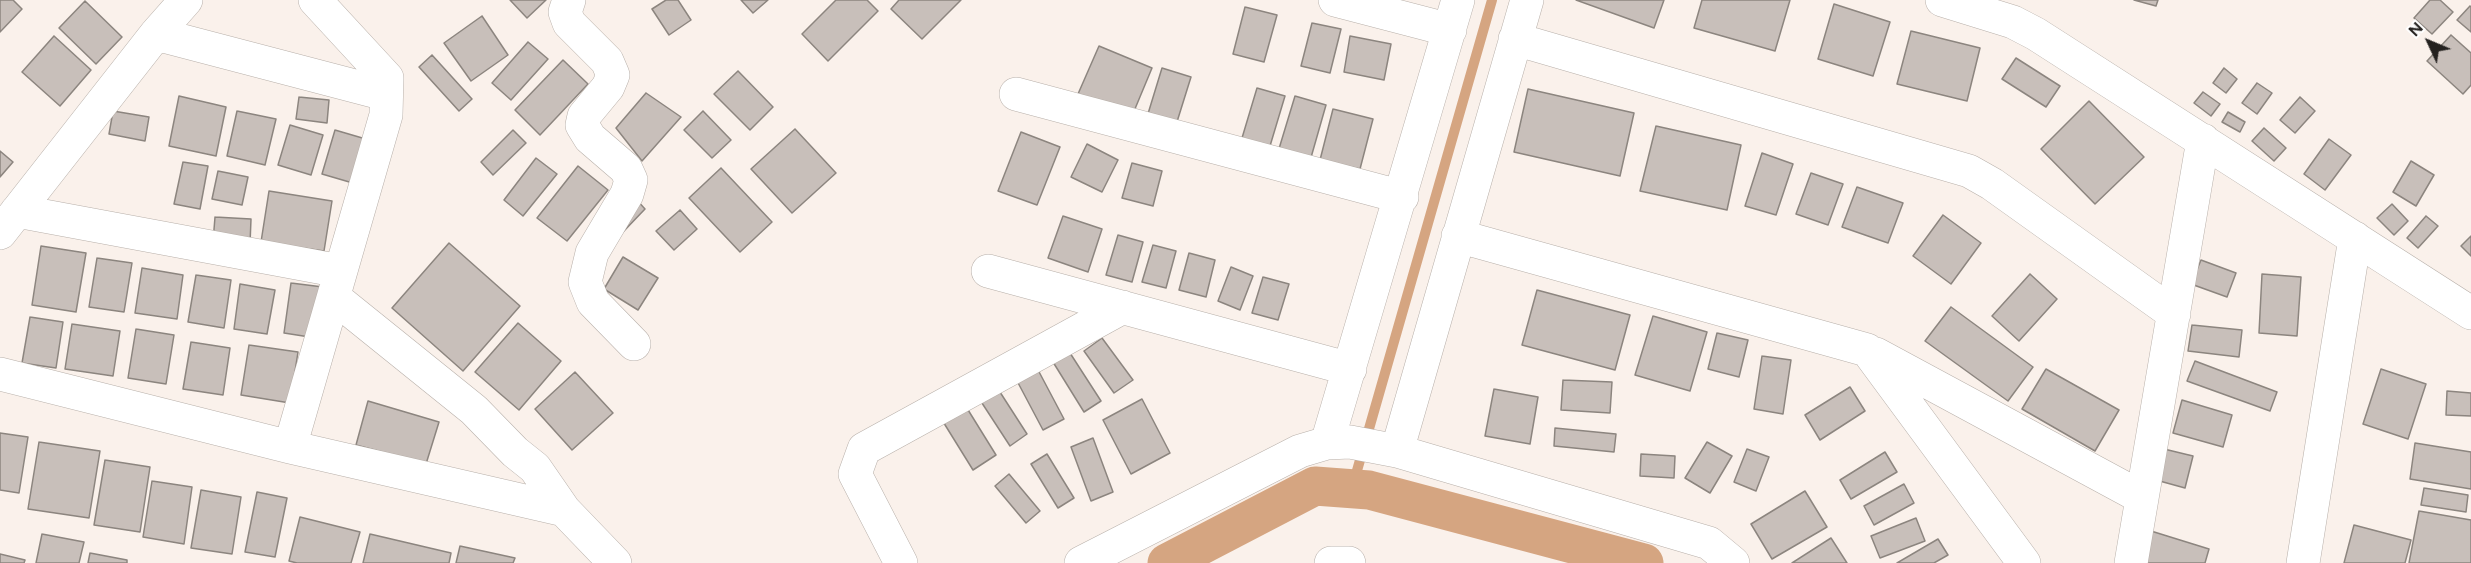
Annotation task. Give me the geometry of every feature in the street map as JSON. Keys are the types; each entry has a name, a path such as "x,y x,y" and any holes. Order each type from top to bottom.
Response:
{"street":[{"path":"186,0 156,34 8,222 337,284 474,410 515,452 535,468 564,510 615,563"},
{"path":"290,447 386,115 387,78 315,0"},
{"path":"569,0 566,12 569,23 608,61 613,75 608,87 584,116 582,125 590,138 626,169 630,180 627,194 592,253 585,282 593,302 634,344"},
{"path":"1327,443 1402,197 1454,15 1335,0"},
{"path":"1396,451 1527,0"},
{"path":"1942,0 2004,19 2036,34 2471,313"},
{"path":"156,34 385,94"},
{"path":"1515,39 1969,171 1992,184 2174,314"},
{"path":"1016,94 1402,197"},
{"path":"2131,563 2203,140"},
{"path":"1458,236 1867,350 2141,497"},
{"path":"2303,563 2355,238"},
{"path":"988,271 1350,369"},
{"path":"901,563 855,474 864,449 1123,307"},
{"path":"1867,350 2024,563"},
{"path":"0,374 290,447 564,510"},
{"path":"1081,563 1300,451 1327,443 1350,442 1396,451 1709,543 1733,563"},
{"path":"1330,563 1349,563"}],"building":[{"path":"0,0 13,0 22,9 0,32"},
{"path":"510,0 546,0 527,18"},
{"path":"666,0 678,0 691,20 669,35 652,9"},
{"path":"741,0 768,0 753,13"},
{"path":"836,0 867,0 878,11 828,61 802,34"},
{"path":"899,0 961,0 922,39 891,9"},
{"path":"1576,0 1664,0 1654,28"},
{"path":"1702,0 1790,0 1775,51 1694,28"},
{"path":"2134,0 2158,0 2156,6"},
{"path":"2430,0 2440,0 2453,12 2432,34 2414,18"},
{"path":"85,1 122,37 96,64 59,28"},
{"path":"1834,4 1890,22 1873,76 1818,59"},
{"path":"1245,7 1277,15 1264,62 1233,54"},
{"path":"2471,7 2471,32 2457,20"},
{"path":"482,16 508,55 471,81 444,43"},
{"path":"1312,23 1341,29 1330,73 1301,66"},
{"path":"1911,31 1980,48 1967,101 1897,84"},
{"path":"2451,35 2471,53 2471,85 2463,94 2427,61"},
{"path":"54,36 91,70 60,106 22,72"},
{"path":"1350,36 1391,44 1384,80 1344,72"},
{"path":"528,42 548,59 511,100 492,83"},
{"path":"1099,46 1152,68 1132,116 1078,94"},
{"path":"432,55 472,99 459,111 419,67"},
{"path":"2016,58 2060,86 2046,107 2002,79"},
{"path":"563,60 588,84 540,135 515,110"},
{"path":"1162,68 1191,77 1176,125 1147,117"},
{"path":"2224,68 2237,79 2226,93 2213,83"},
{"path":"738,71 773,107 750,130 714,94"},
{"path":"2257,83 2272,93 2257,114 2242,103"},
{"path":"1257,88 1285,96 1270,146 1242,138"},
{"path":"1528,89 1634,113 1620,176 1514,152"},
{"path":"2203,92 2220,104 2211,116 2194,103"},
{"path":"646,93 681,117 642,161 616,128"},
{"path":"179,96 226,107 216,156 169,146"},
{"path":"1295,96 1326,105 1310,161 1278,152"},
{"path":"299,97 329,100 327,123 296,119"},
{"path":"2300,97 2315,111 2295,133 2280,120"},
{"path":"2089,101 2144,157 2095,204 2041,149"},
{"path":"1333,109 1373,119 1360,169 1320,160"},
{"path":"113,111 149,117 145,141 109,134"},
{"path":"237,111 276,119 265,165 227,156"},
{"path":"703,111 731,140 712,158 684,130"},
{"path":"2228,112 2245,122 2240,132 2222,122"},
{"path":"290,125 323,135 311,175 278,165"},
{"path":"1656,126 1741,145 1727,210 1640,191"},
{"path":"2264,128 2286,148 2274,161 2252,141"},
{"path":"795,129 836,173 792,213 751,169"},
{"path":"335,130 376,142 363,186 322,174"},
{"path":"513,130 526,143 493,175 481,162"},
{"path":"1021,132 1060,147 1037,205 998,191"},
{"path":"2329,139 2351,155 2325,190 2304,174"},
{"path":"1087,144 1118,160 1102,192 1071,177"},
{"path":"0,151 13,162 0,177"},
{"path":"1762,153 1793,164 1776,215 1745,206"},
{"path":"536,158 557,174 523,216 504,200"},
{"path":"2411,161 2434,175 2416,206 2393,192"},
{"path":"183,162 208,166 200,209 174,204"},
{"path":"1132,163 1162,171 1153,206 1122,198"},
{"path":"578,166 608,190 567,241 537,218"},
{"path":"721,168 772,222 740,252 689,198"},
{"path":"218,171 248,177 242,205 212,199"},
{"path":"1811,173 1843,184 1828,225 1796,214"},
{"path":"1857,187 1903,203 1888,243 1842,227"},
{"path":"269,191 332,201 324,251 261,242"},
{"path":"636,199 645,209 623,232"},
{"path":"2392,204 2408,221 2394,235 2377,218"},
{"path":"680,210 697,229 674,250 656,231"},
{"path":"1943,215 1981,243 1951,284 1913,256"},
{"path":"1063,216 1102,229 1088,272 1048,258"},
{"path":"2426,216 2438,226 2418,248 2407,238"},
{"path":"215,217 251,219 250,244 213,242"},
{"path":"1118,235 1143,242 1132,282 1106,275"},
{"path":"2471,236 2471,256 2461,246"},
{"path":"449,243 520,306 463,371 392,308"},
{"path":"1153,245 1176,251 1166,288 1142,282"},
{"path":"41,246 86,253 76,312 32,305"},
{"path":"1189,253 1215,260 1206,297 1179,290"},
{"path":"623,257 658,278 638,310 604,289"},
{"path":"97,258 132,263 124,312 89,307"},
{"path":"2201,260 2236,273 2227,297 2191,284"},
{"path":"1231,267 1253,276 1240,310 1218,301"},
{"path":"142,268 183,275 177,319 135,313"},
{"path":"2030,274 2057,299 2019,341 1992,316"},
{"path":"2262,274 2301,277 2297,336 2259,333"},
{"path":"196,275 231,280 224,328 188,322"},
{"path":"1263,277 1289,284 1278,320 1252,313"},
{"path":"291,283 323,287 316,338 284,333"},
{"path":"240,284 275,290 267,334 234,329"},
{"path":"1537,290 1630,315 1615,370 1522,345"},
{"path":"1951,307 2033,367 2008,401 1925,341"},
{"path":"1653,316 1707,332 1690,391 1635,375"},
{"path":"30,317 63,322 56,368 22,363"},
{"path":"518,323 561,361 519,410 475,372"},
{"path":"72,324 120,331 113,376 65,369"},
{"path":"2192,325 2242,330 2239,357 2188,351"},
{"path":"136,329 174,335 166,384 128,378"},
{"path":"1717,333 1748,340 1739,377 1708,369"},
{"path":"1102,338 1133,380 1114,393 1084,351"},
{"path":"191,342 230,348 223,395 183,389"},
{"path":"249,345 298,352 290,403 241,395"},
{"path":"1070,353 1101,401 1084,412 1053,362"},
{"path":"1762,356 1791,360 1783,414 1754,409"},
{"path":"2195,361 2277,392 2270,411 2187,381"},
{"path":"1037,368 1064,419 1043,430 1016,379"},
{"path":"2046,369 2119,410 2095,451 2022,409"},
{"path":"2381,369 2426,384 2408,439 2363,424"},
{"path":"575,372 613,413 572,450 535,409"},
{"path":"1563,380 1612,382 1610,413 1561,410"},
{"path":"1850,387 1865,411 1820,440 1805,415"},
{"path":"998,389 1027,434 1010,446 980,400"},
{"path":"1494,389 1538,397 1530,444 1485,436"},
{"path":"2447,391 2471,393 2471,416 2446,415"},
{"path":"1142,399 1170,453 1131,474 1103,420"},
{"path":"2182,400 2232,415 2223,447 2173,433"},
{"path":"368,401 439,422 426,464 356,445"},
{"path":"965,405 996,455 973,470 942,420"},
{"path":"1555,428 1616,434 1614,452 1554,446"},
{"path":"0,433 28,437 19,493 0,490"},
{"path":"1093,438 1113,492 1091,501 1071,447"},
{"path":"39,442 100,451 89,518 28,509"},
{"path":"1707,442 1732,456 1710,493 1685,478"},
{"path":"2415,443 2471,452 2471,489 2410,479"},
{"path":"1747,449 1769,457 1756,491 1734,482"},
{"path":"2164,449 2193,456 2185,488 2156,480"},
{"path":"1885,452 1897,472 1851,499 1840,480"},
{"path":"1047,454 1074,498 1058,508 1031,464"},
{"path":"1641,454 1675,456 1674,478 1640,476"},
{"path":"105,460 150,467 140,532 94,525"},
{"path":"1009,474 1040,511 1026,523 995,486"},
{"path":"152,481 192,487 184,544 143,537"},
{"path":"1904,484 1914,503 1874,525 1864,506"},
{"path":"2424,488 2468,495 2466,512 2421,505"},
{"path":"201,490 241,497 232,554 191,548"},
{"path":"1805,491 1827,527 1772,559 1751,524"},
{"path":"257,492 287,498 275,557 245,552"},
{"path":"2419,511 2471,520 2471,563 2409,563"},
{"path":"300,517 360,532 351,563 289,561"},
{"path":"1916,518 1925,541 1880,558 1871,536"},
{"path":"2354,525 2411,540 2405,563 2344,563"},
{"path":"2151,531 2209,549 2205,563 2141,563"},
{"path":"42,534 84,542 79,563 36,563"},
{"path":"370,534 451,553 449,563 363,563"},
{"path":"1831,538 1847,563 1792,563"},
{"path":"1938,539 1948,555 1934,563 1897,563"},
{"path":"460,546 515,558 513,563 456,563"},
{"path":"90,553 127,560 127,563 88,563"},
{"path":"0,554 25,560 24,563 0,563"}],"waterway":[{"path":"1352,488 1492,0"},
{"path":"1167,563 1315,486 1369,490 1644,563"}]}
